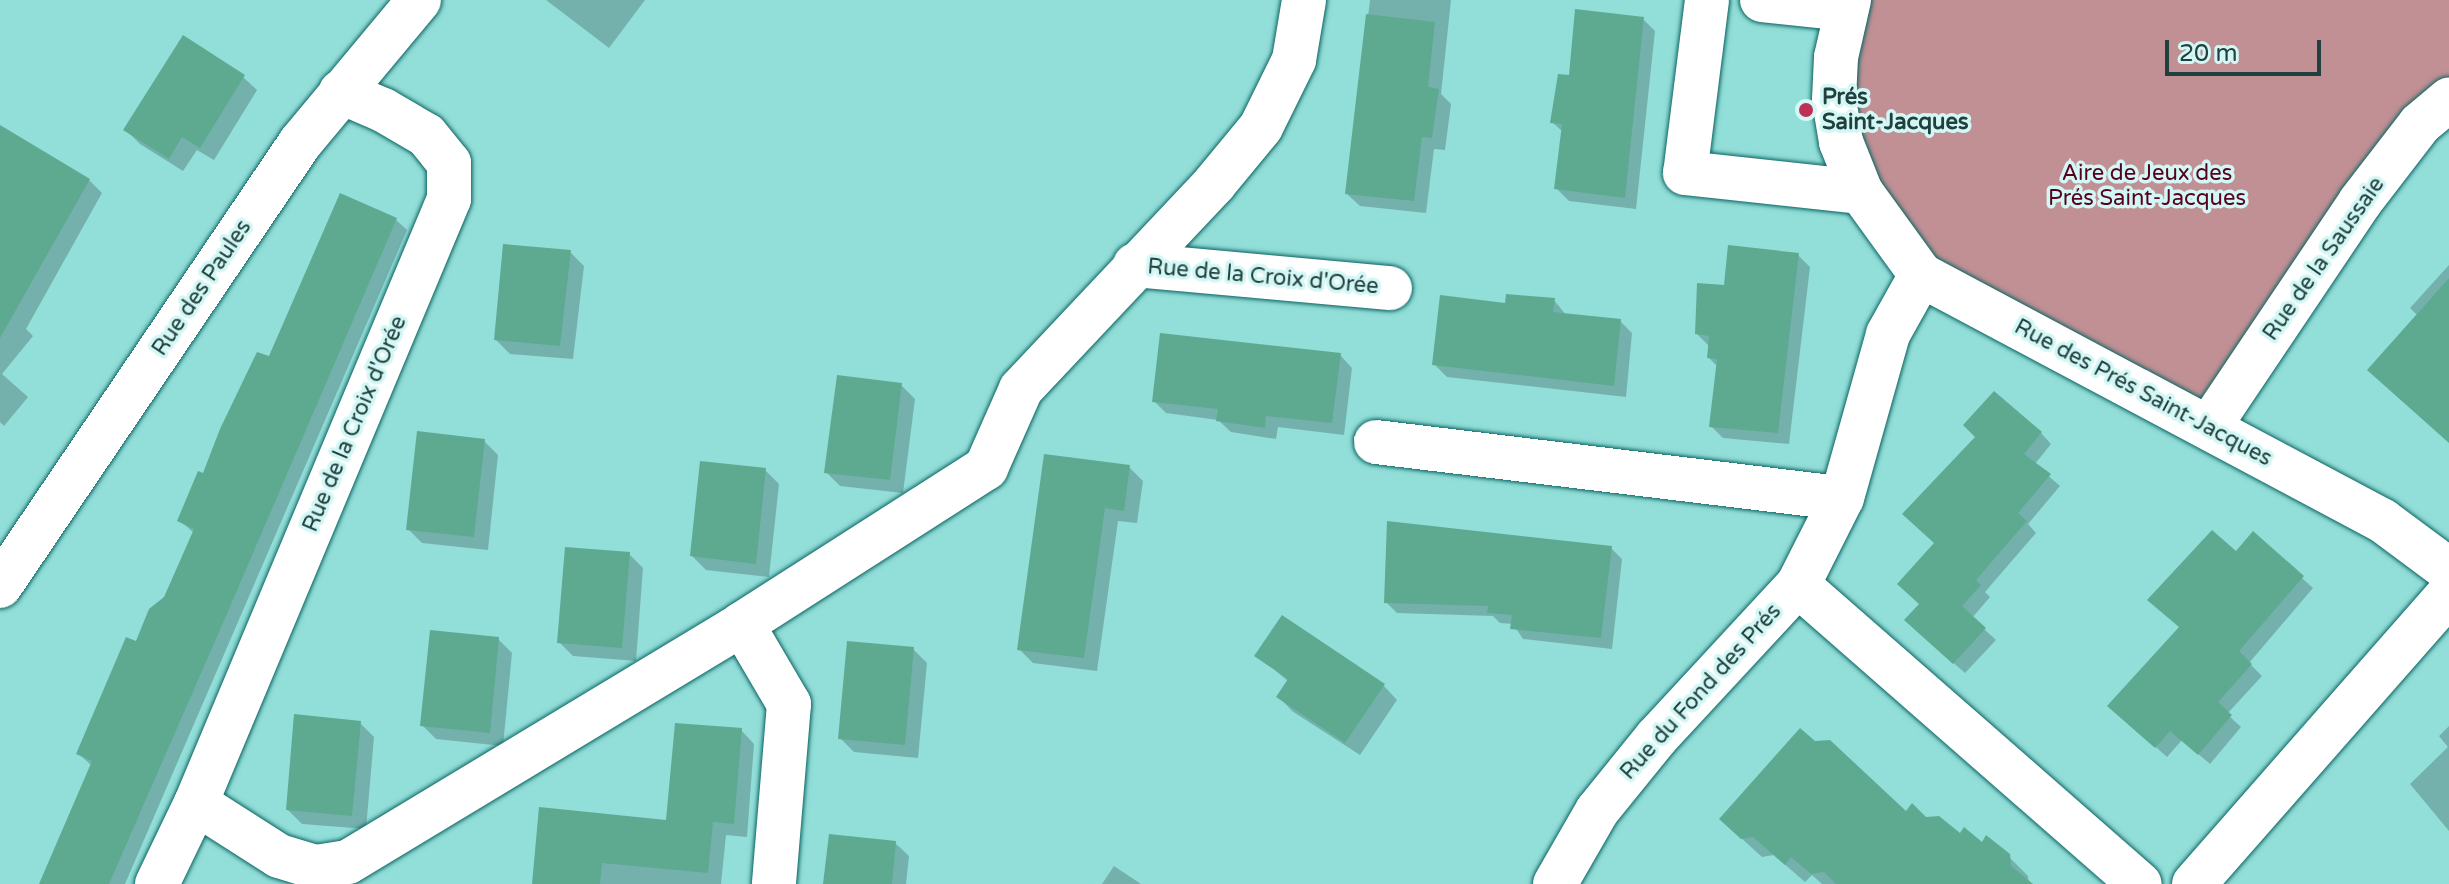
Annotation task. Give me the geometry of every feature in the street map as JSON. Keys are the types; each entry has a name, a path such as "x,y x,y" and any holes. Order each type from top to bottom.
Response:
{"street":[{"name":"Rue des Paules","path":"0,586 300,143 419,0"},
{"name":"Rue de la Croix d'Orée","path":"196,803 279,856 316,867 348,862 742,624 986,468 1021,389 1214,184 1261,127 1294,60 1304,0"},
{"path":"1707,0 1685,173 1861,192"},
{"name":"Rue des Prés Saint-Jacques","path":"1762,0 1848,5 1836,57 1834,100 1841,142 1861,192 1921,275 2383,521 2449,570"},
{"name":"Rue de la Croix d'Orée","path":"157,884 196,803 449,199 449,163 426,135 383,110 341,92"},
{"name":"Rue de la Saussaie","path":"2209,427 2360,202 2420,124 2449,100"},
{"name":"Rue de la Croix d'Orée","path":"1135,265 1390,288"},
{"name":"Rue du Fond des Prés","path":"1555,884 1607,799 1657,737 1798,585 1842,498 1888,334 1921,275"},
{"path":"1376,442 1842,498"},
{"path":"1798,585 2139,884"},
{"path":"2194,884 2449,594"},
{"path":"742,624 789,704 774,884"}],"green space":[{"name":"Aire de Jeux des Prés Saint-Jacques","path":"1849,0 2449,0 2449,100 2209,427 1921,275 1861,192"}],"building":[{"path":"1575,9 1644,17 1625,198 1554,189 1562,124 1550,123 1558,74 1569,75"},
{"path":"1366,14 1435,22 1428,87 1439,89 1432,138 1422,137 1414,201 1345,194"},
{"path":"183,35 245,75 200,148 182,137 169,159 123,130"},
{"path":"0,125 90,179 0,338"},
{"path":"340,193 397,218 226,616 109,884 39,884 92,761 76,754 126,637 136,641 149,609 164,597 194,529 177,521 198,471 203,473 220,429 257,352 269,356"},
{"path":"503,244 571,250 560,346 494,340"},
{"path":"1728,245 1799,253 1778,433 1709,427 1717,359 1707,358 1709,336 1695,334 1697,283 1724,285"},
{"path":"2449,278 2449,443 2367,370"},
{"path":"1506,294 1555,298 1553,312 1621,319 1614,386 1432,365 1440,295 1505,303"},
{"path":"1160,333 1341,353 1332,423 1266,416 1265,428 1216,421 1218,409 1152,402"},
{"path":"837,375 902,383 890,480 824,473"},
{"path":"1994,391 2042,432 2024,454 2051,474 2018,513 2027,521 1976,580 1981,585 1962,606 1986,628 1953,664 1904,620 1919,604 1897,584 1934,543 1902,514 1975,437 1963,425"},
{"path":"417,431 485,439 474,537 406,530"},
{"path":"1044,454 1130,465 1124,511 1105,508 1084,658 1017,650"},
{"path":"700,461 766,468 756,564 690,556"},
{"path":"1387,521 1612,546 1601,638 1510,629 1512,615 1487,613 1488,606 1384,603"},
{"path":"2212,530 2236,551 2253,531 2304,576 2239,651 2252,664 2218,702 2232,715 2198,755 2170,731 2155,748 2107,706 2179,627 2147,600"},
{"path":"565,547 630,552 622,648 557,643"},
{"path":"1282,615 1385,684 1345,743 1276,697 1288,679 1254,656"},
{"path":"430,630 499,637 490,733 420,726"},
{"path":"847,641 914,647 905,745 838,739"},
{"path":"294,714 361,721 352,816 286,810"},
{"path":"675,723 742,728 734,824 713,822 708,873 602,863 600,884 532,884 539,807 666,820"},
{"path":"1800,728 1815,741 1830,740 1906,811 1912,803 1926,817 1939,816 1960,833 1964,827 1982,842 1986,835 2010,854 2011,866 2033,884 1836,884 1824,872 1811,874 1791,857 1785,865 1753,837 1741,839 1719,819"},
{"path":"829,834 896,841 892,884 823,884"}],"place":[{"name":"Prés Saint-Jacques","path":"1806,110"}]}
